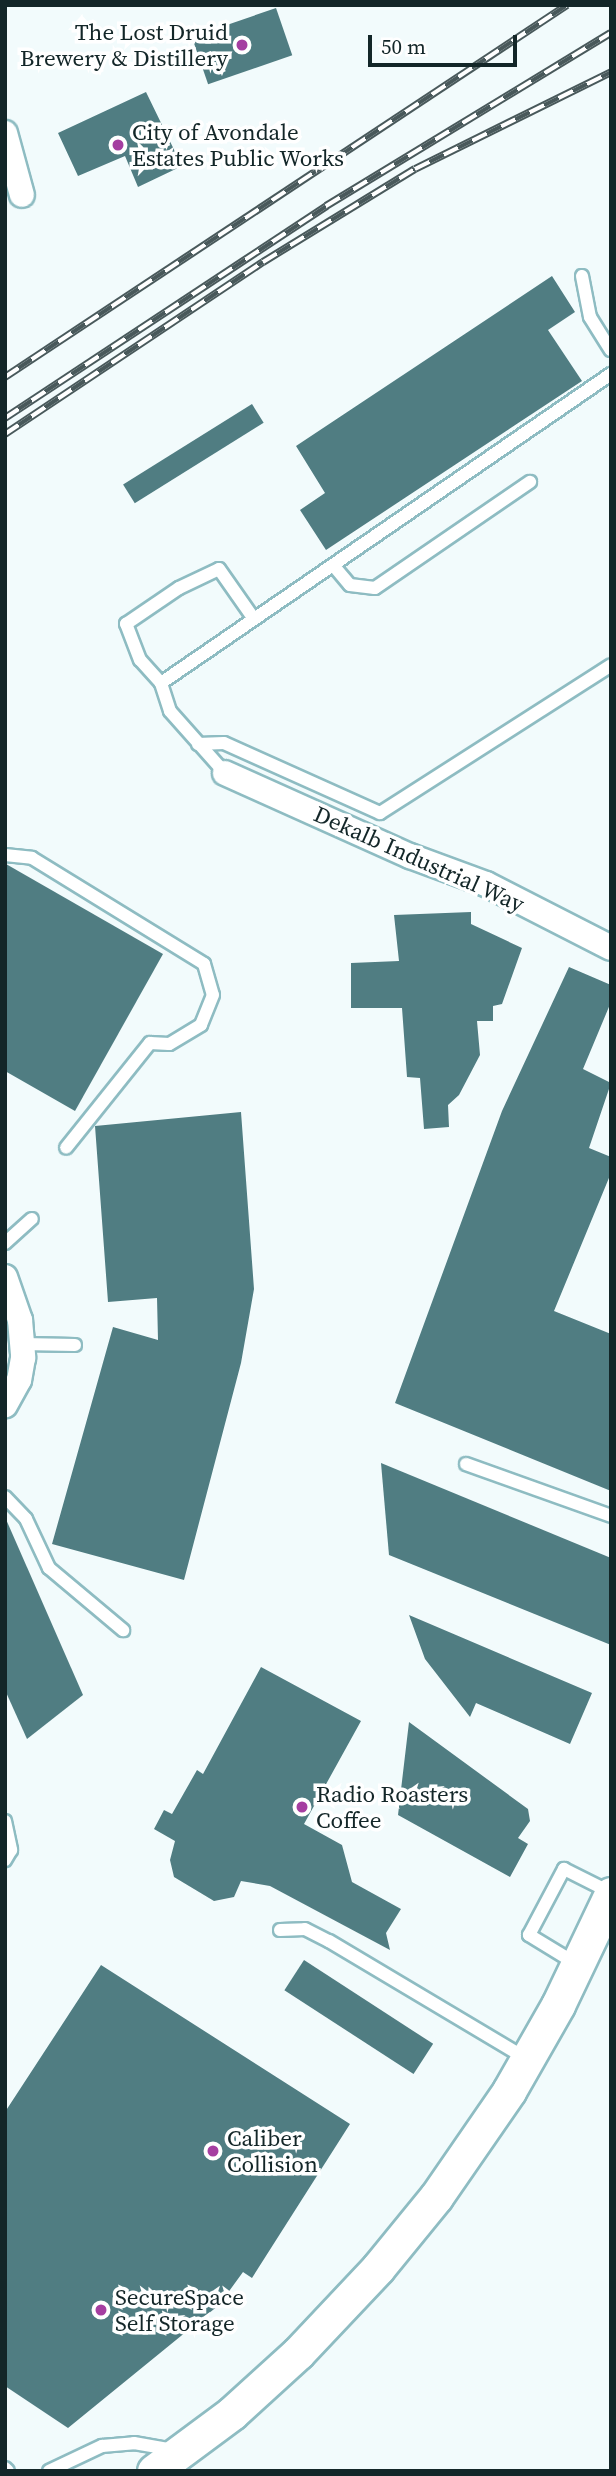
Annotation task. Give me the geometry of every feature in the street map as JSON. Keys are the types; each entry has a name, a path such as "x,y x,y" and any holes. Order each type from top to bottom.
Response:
{"main road":[{"path":"154,2471 232,2413 347,2303 461,2153 527,2060 578,1965 611,1893"}],"street":[{"path":"5,133 22,195"},
{"name":"Dekalb Industrial Way","path":"226,773 410,856 486,884 611,948"},
{"path":"5,1277 22,1344 19,1380 5,1405"}],"lane":[{"path":"582,276 590,317 611,350"},
{"path":"161,683 611,374"},
{"path":"333,565 350,585 375,588 530,482"},
{"path":"226,773 170,711 161,683 140,660 126,624 179,588 219,569 254,619"},
{"path":"198,744 224,743 380,813 611,665"},
{"path":"5,855 32,858 204,964 213,995 201,1025 169,1044 150,1043 66,1148"},
{"path":"5,1243 32,1219"},
{"path":"22,1344 75,1345"},
{"path":"466,1464 611,1516"},
{"path":"5,1497 26,1519 49,1568 123,1630"},
{"path":"5,1821 11,1850 5,1860"},
{"path":"578,1965 529,1935 564,1869 611,1893"},
{"path":"280,1930 305,1929 329,1941 527,2060"},
{"path":"49,2471 102,2446 134,2443 180,2451"}],"building":[{"name":"The Lost Druid Brewery & Distillery","path":"276,8 292,55 208,84 192,37"},
{"name":"City of Avondale Estates Public Works","path":"146,92 182,166 138,187 125,156 78,176 58,133"},
{"path":"552,276 575,312 548,330 582,381 326,550 300,510 325,493 296,446"},
{"path":"252,404 264,423 135,503 123,485"},
{"path":"6,864 163,954 75,1111 5,1071"},
{"path":"471,912 471,924 522,948 502,1004 493,1006 493,1021 477,1021 480,1055 459,1095 448,1105 449,1127 424,1129 420,1078 407,1077 402,1008 351,1008 351,963 399,961 394,915"},
{"path":"569,967 611,985 611,1002 583,1069 611,1083 589,1148 611,1157 611,1173 554,1311 611,1334 611,1491 395,1403 502,1111"},
{"path":"241,1112 254,1289 241,1363 184,1580 52,1544 113,1327 158,1340 157,1298 108,1302 95,1126"},
{"path":"381,1463 611,1558 611,1645 389,1555"},
{"path":"5,1517 83,1695 27,1739 5,1690"},
{"path":"409,1615 592,1693 570,1744 476,1703 470,1717 425,1659"},
{"path":"261,1667 361,1721 304,1824 342,1845 352,1882 401,1909 386,1933 390,1950 270,1886 241,1881 234,1897 214,1901 174,1877 170,1860 175,1841 154,1829 164,1810 172,1814 197,1770 203,1774"},
{"path":"409,1722 528,1809 530,1821 518,1838 528,1844 510,1877 398,1815"},
{"path":"304,1960 433,2044 414,2074 284,1990"},
{"path":"101,1965 350,2124 252,2278 243,2272 219,2305 68,2428 5,2386 5,2112"}],"railway":[{"path":"5,377 567,5"},
{"path":"5,418 326,206 611,33"},
{"path":"5,434 263,262 415,169 611,72"}],"place":[{"name":"The Lost Druid Brewery & Distillery","path":"242,45"},
{"name":"City of Avondale Estates Public Works","path":"118,145"},
{"name":"Radio Roasters Coffee","path":"302,1807"},
{"name":"Caliber Collision","path":"213,2151"},
{"name":"SecureSpace Self Storage","path":"101,2310"}]}
